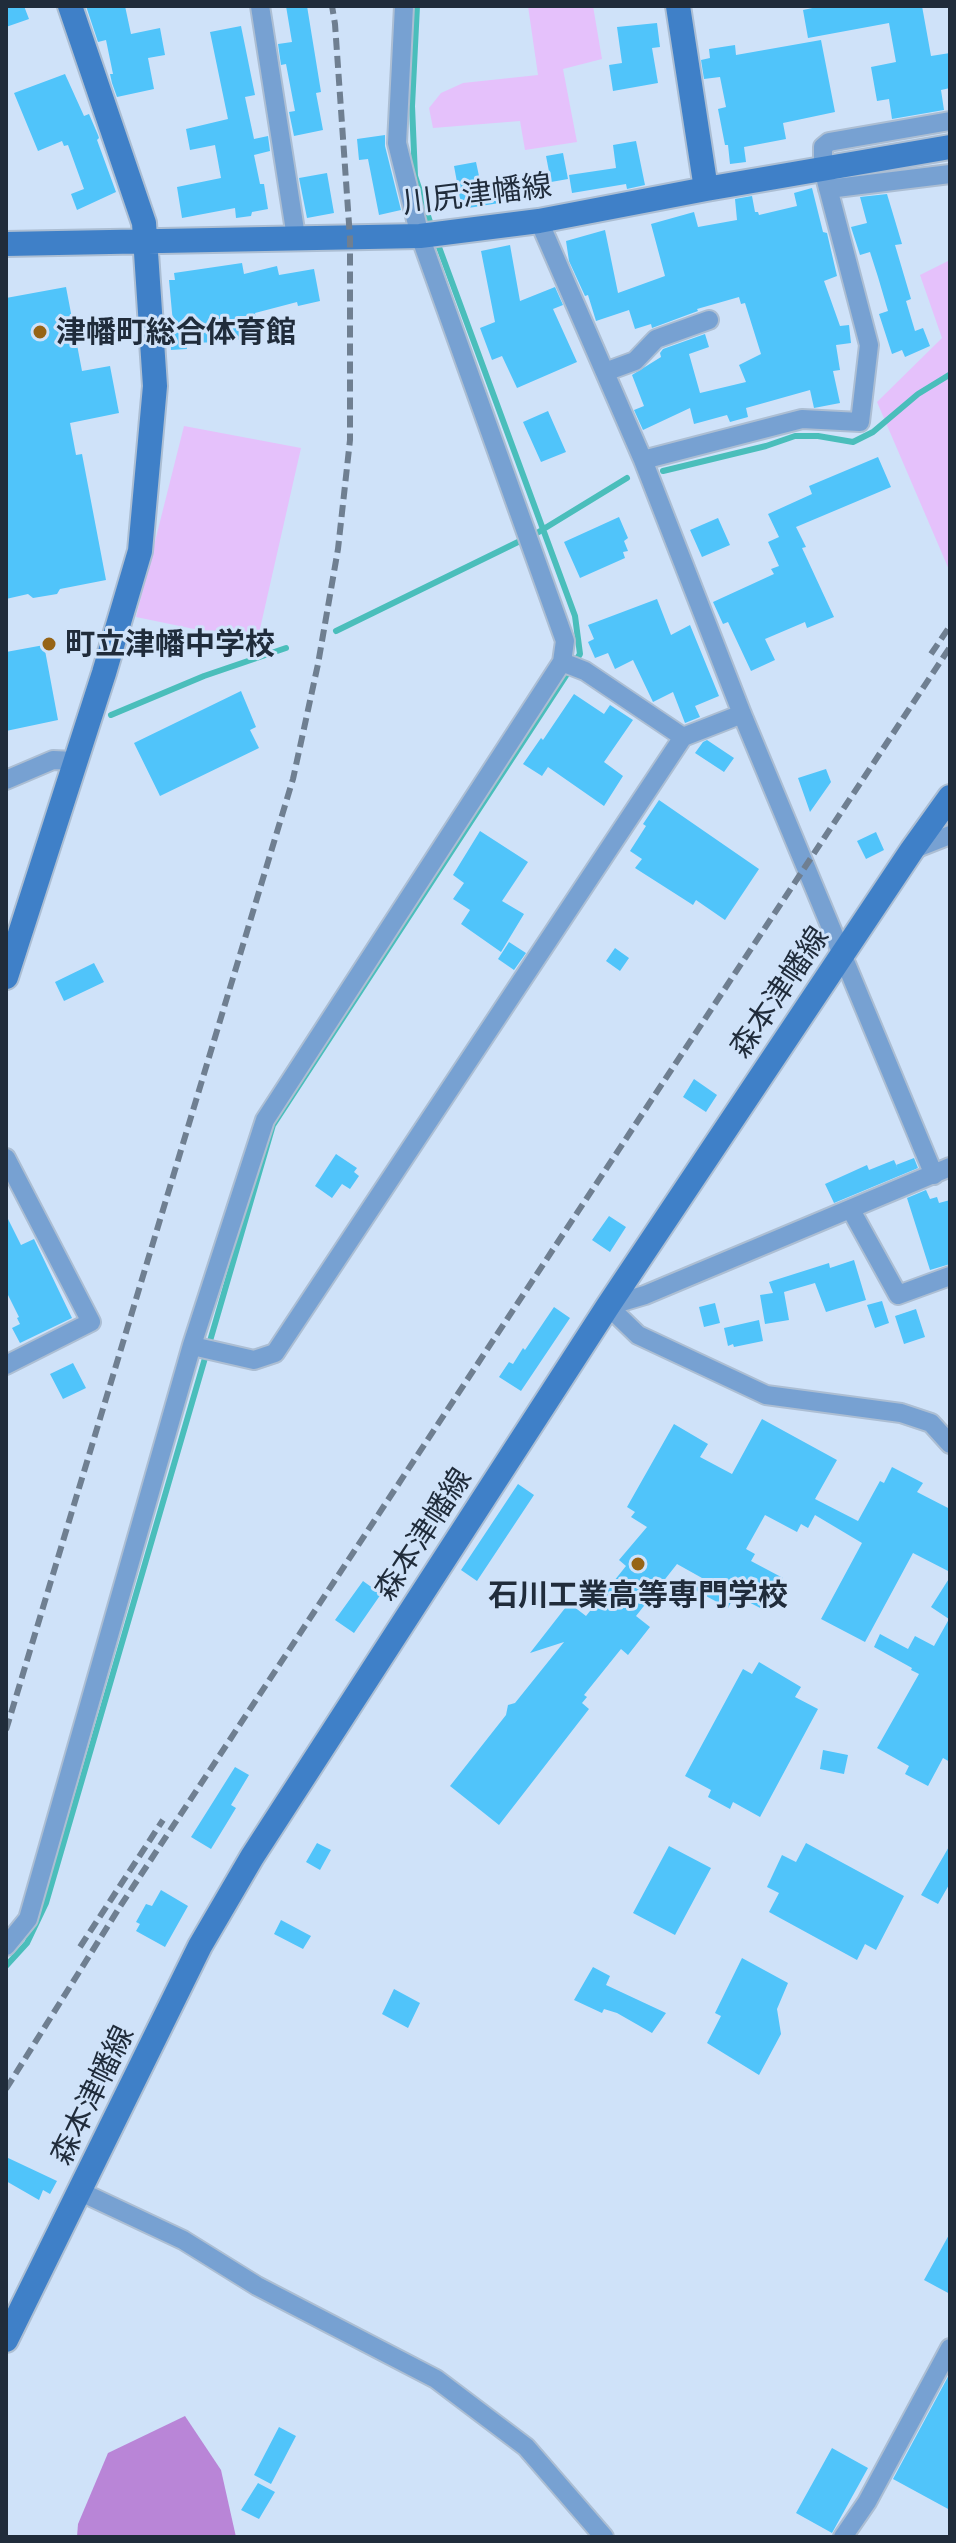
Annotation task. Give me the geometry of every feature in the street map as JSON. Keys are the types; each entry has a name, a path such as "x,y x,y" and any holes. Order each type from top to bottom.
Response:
{"main road":[{"path":"6,977 140,551 155,386 144,223 70,6"},
{"path":"678,6 706,189"},
{"name":"川尻津幡線","path":"6,244 432,235 539,221 706,189 825,179 950,147"},
{"name":"森本津幡線","path":"6,2340 200,1946 252,1857 608,1306 950,797"}],"street":[{"path":"260,6 296,237"},
{"path":"6,1946 28,1919 192,1345 265,1120 564,663 565,641 432,235 397,143 404,6"},
{"path":"643,460 802,419 860,422 869,345 825,179 823,147 829,142 950,121"},
{"path":"825,179 950,174"},
{"path":"539,221 643,460 742,714 843,953 942,1171 645,1295 608,1306 638,1335 766,1395 901,1413 931,1423 950,1444"},
{"path":"605,372 635,361 656,339 709,320"},
{"path":"564,663 585,671 683,737"},
{"path":"197,1347 254,1360 275,1353 683,737 742,714"},
{"path":"6,780 53,760 75,761"},
{"path":"912,850 950,835"},
{"path":"6,1158 91,1322 6,1365"},
{"path":"851,1210 898,1295 950,1276"},
{"path":"81,2192 183,2240 257,2286 436,2379 526,2447 604,2537"},
{"path":"843,2537 867,2502 950,2348"}],"shaded area":[{"path":"528,6 593,6 602,59 563,69 577,142 525,150 520,121 433,128 429,108 441,93 463,83 538,75"},
{"path":"950,260 950,572 877,402 942,338 920,275"},
{"path":"184,426 301,448 257,642 136,617"},
{"path":"185,2416 221,2470 236,2537 77,2537 78,2524 108,2453"}],"building":[{"path":"6,6 24,6 29,19 6,27"},
{"path":"86,6 125,6 131,34 160,28 165,55 148,58 154,89 117,97 110,74 113,74 106,40 98,42"},
{"path":"286,6 307,6 321,92 316,93 323,130 294,136 289,112 295,111 286,64 281,65 278,44 292,42"},
{"path":"822,6 922,6 931,56 950,53 950,88 941,90 944,110 892,119 889,99 877,101 871,67 896,62 889,23 808,38 803,10"},
{"path":"657,23 660,47 652,48 658,83 613,91 609,65 622,63 617,27"},
{"path":"241,26 255,95 245,97 254,139 268,136 270,151 254,155 260,184 264,184 268,209 236,218 235,208 182,218 177,187 221,178 215,145 190,150 186,129 228,119 210,32"},
{"path":"821,40 835,112 783,123 786,139 744,147 746,162 730,164 718,109 726,107 720,77 704,79 701,60 710,58 709,49 735,45 736,55"},
{"path":"65,74 84,116 89,114 116,192 77,210 71,194 84,189 68,145 64,146 62,141 38,151 14,93"},
{"path":"385,135 401,210 379,215 368,159 359,160 357,139"},
{"path":"636,141 645,185 627,189 626,184 572,193 569,175 616,168 613,145"},
{"path":"563,153 568,179 551,182 546,156"},
{"path":"476,162 482,190 534,180 537,197 462,209 454,166"},
{"path":"327,173 334,213 307,218 299,178"},
{"path":"812,188 837,276 824,281 840,326 849,325 851,343 836,345 840,370 833,371 840,403 814,408 810,390 746,408 748,417 730,422 727,415 694,424 690,408 643,430 634,410 644,406 632,375 661,357 663,349 705,334 709,347 689,354 700,393 746,382 739,365 761,354 745,303 741,304 739,297 697,309 652,328 651,324 635,329 629,310 596,321 588,295 585,296 569,261 566,241 605,230 618,293 665,276 651,224 694,212 698,227 737,220 735,199 752,196 755,212 759,215 797,206 794,193"},
{"path":"887,194 902,244 895,245 911,299 906,301 915,331 923,328 930,346 905,357 902,350 892,354 879,314 888,311 870,252 860,255 851,227 867,223 860,197"},
{"path":"510,245 520,301 555,287 563,305 553,309 577,362 517,388 502,356 492,360 480,328 495,322 481,251"},
{"path":"242,263 244,274 277,266 279,275 314,269 320,301 298,306 297,302 255,313 259,335 226,342 186,343 187,349 171,350 169,323 173,323 169,280 175,280 174,273"},
{"path":"66,287 82,371 110,366 119,413 70,423 76,455 82,454 106,580 60,589 57,594 33,598 28,594 6,599 6,298"},
{"path":"548,411 566,452 541,462 523,422"},
{"path":"878,457 891,487 796,527 806,547 802,548 834,617 807,628 805,622 765,639 775,660 751,671 728,622 723,624 713,602 774,574 771,569 779,566 768,542 779,537 768,514 812,494 809,486"},
{"path":"619,517 628,538 624,541 628,551 623,552 625,558 580,578 564,542"},
{"path":"718,518 730,545 702,557 690,530"},
{"path":"657,599 671,635 690,625 719,696 695,706 700,717 685,723 673,692 653,702 633,660 615,669 608,653 595,658 588,642 594,639 588,625"},
{"path":"44,645 58,720 6,731 6,652"},
{"path":"241,691 256,727 250,730 259,748 160,796 134,743"},
{"path":"574,694 604,714 610,705 633,720 604,762 623,776 604,806 548,767 542,776 523,764"},
{"path":"707,740 734,758 724,772 695,753"},
{"path":"826,769 831,782 810,812 798,778"},
{"path":"659,800 759,869 725,920 696,900 693,905 635,868 642,859 630,851"},
{"path":"480,831 528,862 502,901 524,914 501,952 461,924 470,910 453,899 464,883 453,875"},
{"path":"876,832 884,850 866,859 857,841"},
{"path":"509,942 526,953 514,970 498,959"},
{"path":"615,948 629,958 620,971 606,961"},
{"path":"94,963 104,982 64,1001 55,982"},
{"path":"694,1079 717,1095 706,1112 683,1097"},
{"path":"336,1154 357,1168 354,1172 359,1176 350,1189 342,1184 332,1198 315,1186"},
{"path":"914,1158 918,1168 834,1203 825,1184 867,1165 869,1170 894,1160 896,1165"},
{"path":"926,1190 930,1199 937,1197 939,1203 950,1200 950,1264 930,1270 907,1198"},
{"path":"6,1215 21,1245 34,1239 72,1318 20,1343 12,1328 20,1324 19,1317 6,1291"},
{"path":"609,1216 626,1227 610,1252 592,1240"},
{"path":"854,1260 866,1300 826,1312 815,1283 784,1292 789,1320 765,1324 760,1295 773,1293 769,1282 829,1263 830,1268"},
{"path":"882,1301 889,1323 875,1328 867,1305"},
{"path":"715,1303 720,1323 704,1327 699,1307"},
{"path":"554,1307 570,1318 521,1391 499,1377 509,1362 513,1364 523,1348 525,1350"},
{"path":"916,1309 925,1337 904,1344 895,1316"},
{"path":"759,1320 763,1341 728,1346 724,1328"},
{"path":"73,1363 86,1388 63,1399 50,1374"},
{"path":"762,1419 837,1460 815,1499 858,1521 880,1481 884,1483 892,1467 923,1483 917,1492 950,1509 950,1572 913,1553 865,1642 821,1619 862,1543 815,1515 808,1528 801,1524 797,1532 765,1515 746,1549 755,1554 751,1561 783,1578 766,1611 735,1595 728,1608 695,1590 702,1578 677,1564 636,1616 650,1627 628,1655 621,1649 584,1695 587,1697 582,1703 589,1709 499,1825 450,1786 506,1715 508,1705 515,1703 564,1642 530,1653 569,1603 586,1616 626,1566 619,1560 647,1527 631,1517 635,1512 627,1507 674,1424 708,1444 700,1457 732,1474"},
{"path":"518,1484 534,1495 477,1581 461,1570"},
{"path":"950,1577 950,1762 943,1758 928,1786 905,1774 909,1766 877,1748 919,1674 874,1647 880,1634 908,1649 915,1636 934,1646 949,1619 931,1607"},
{"path":"363,1581 381,1594 354,1633 335,1620"},
{"path":"759,1662 801,1687 795,1697 818,1709 760,1817 733,1802 730,1809 708,1797 711,1790 685,1776 743,1669 752,1674"},
{"path":"823,1750 848,1755 844,1774 820,1769"},
{"path":"235,1767 249,1775 231,1805 236,1808 211,1849 191,1837"},
{"path":"317,1843 331,1850 320,1870 306,1862"},
{"path":"806,1843 904,1896 876,1950 865,1944 857,1960 769,1912 779,1893 767,1887 782,1855 796,1862"},
{"path":"950,1845 950,1883 938,1904 921,1895"},
{"path":"669,1846 711,1868 675,1935 633,1913"},
{"path":"161,1890 188,1906 165,1947 136,1931 140,1924 136,1922 146,1904 152,1906"},
{"path":"281,1920 311,1936 303,1949 274,1934"},
{"path":"742,1958 788,1983 777,2009 781,2034 759,2075 707,2043 721,2016 715,2013"},
{"path":"593,1967 610,1976 606,1985 666,2013 652,2033 617,2013 604,2009 602,2013 574,2000"},
{"path":"394,1989 420,2003 408,2028 382,2014"},
{"path":"6,2157 57,2181 50,2194 43,2190 39,2200 6,2181"},
{"path":"950,2233 950,2294 924,2280"},
{"path":"950,2373 950,2510 893,2479"},
{"path":"279,2427 296,2436 271,2484 254,2475"},
{"path":"832,2448 868,2468 832,2533 796,2513"},
{"path":"258,2483 275,2492 259,2519 241,2510"}],"waterway":[{"path":"417,6 412,106 415,176 432,228"},
{"path":"6,1966 27,1943 46,1903 273,1125 580,654 575,616 436,239"},
{"path":"663,471 795,436 853,442 873,432 918,394 949,375"},
{"path":"537,533 627,478"},
{"path":"336,631 518,542"},
{"path":"111,715 204,676 286,648"}],"railway":[{"path":"6,1730 293,779 318,664 338,549 350,440 350,238 332,6"},
{"path":"931,654 950,626"},
{"path":"6,2089 121,1905 950,647"},
{"path":"80,1947 163,1820"}],"place":[{"name":"津幡町総合体育館","path":"40,332"},
{"name":"町立津幡中学校","path":"49,644"},
{"name":"石川工業高等専門学校","path":"638,1564"}]}
